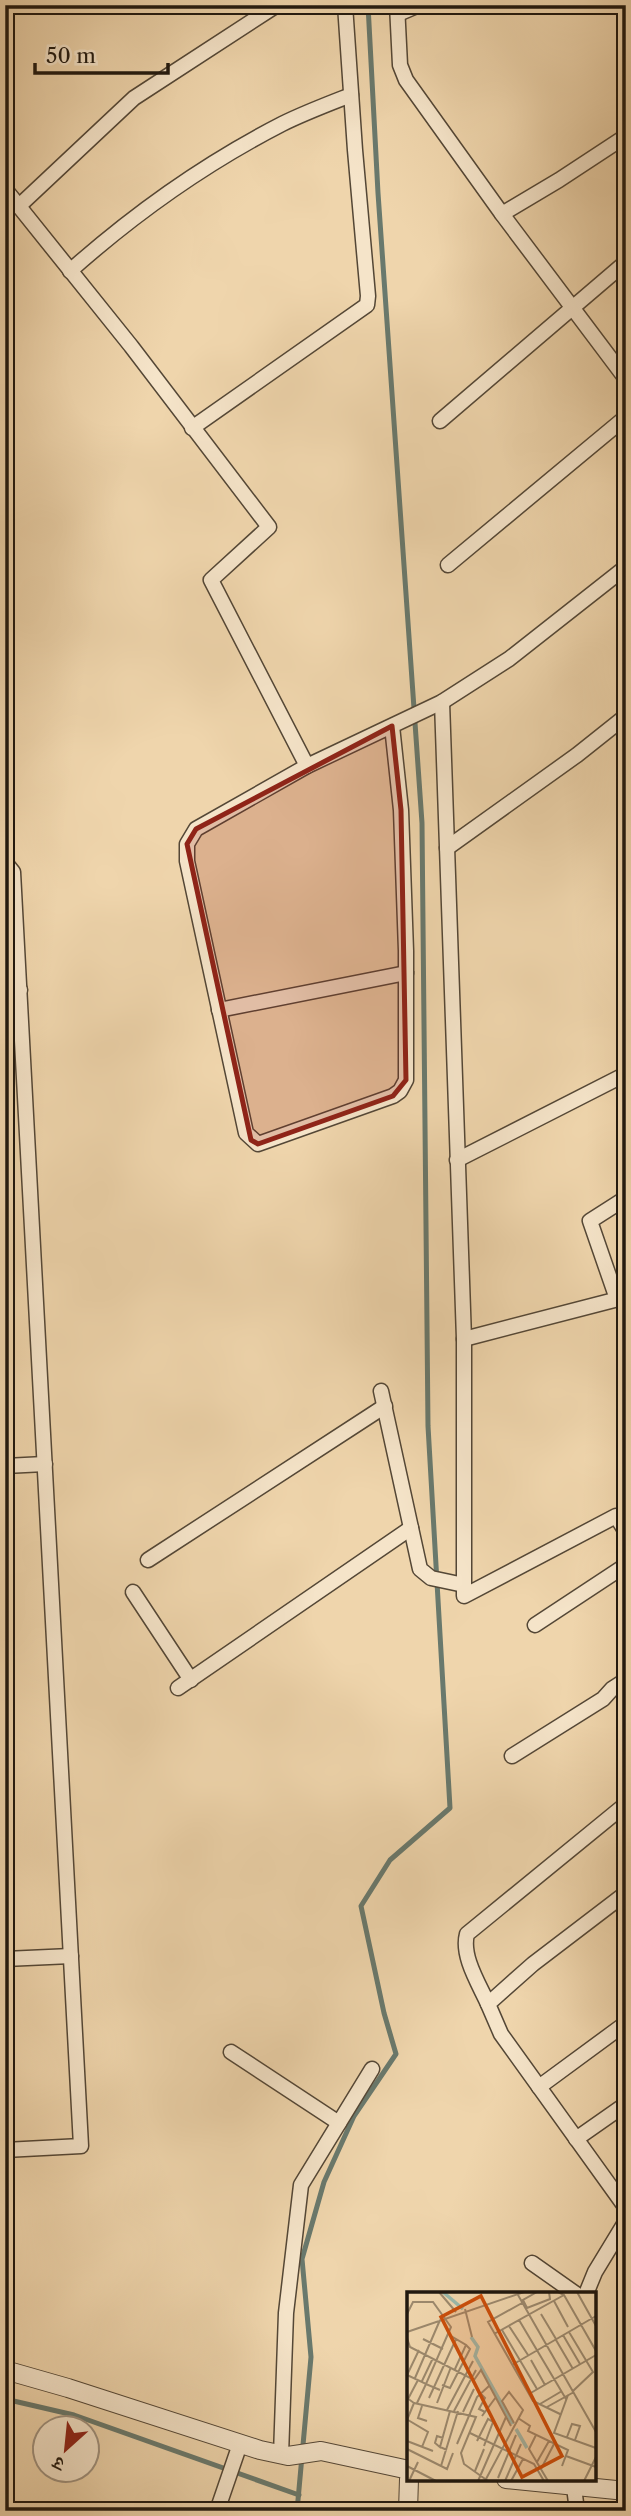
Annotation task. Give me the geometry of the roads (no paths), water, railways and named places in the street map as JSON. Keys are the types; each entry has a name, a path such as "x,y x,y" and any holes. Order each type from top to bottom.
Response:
{"street":[{"path":"19,206 134,98 277,5"},
{"path":"192,428 367,305 345,5"},
{"path":"419,5 397,10 400,65 406,80 626,379"},
{"path":"70,271 118,228 216,163 282,124 351,95"},
{"path":"502,214 626,136"},
{"path":"5,190 269,527 211,580 307,766"},
{"path":"440,421 626,262"},
{"path":"448,565 626,417"},
{"path":"398,723 406,973 406,1080 400,1091 393,1096 258,1144 246,1133 187,861 187,844 196,829 307,766 442,702 509,659 626,567"},
{"path":"442,702 464,1339 464,1596 616,1516 626,1532"},
{"path":"447,848 577,755 626,716"},
{"path":"5,862 13,872 13,990 45,1464 81,2146 5,2150"},
{"path":"219,1010 406,973"},
{"path":"457,1160 626,1074"},
{"path":"464,1339 621,1298 590,1221 626,1198"},
{"path":"381,1391 420,1569 431,1578 464,1585"},
{"path":"148,1560 385,1406"},
{"path":"5,1466 45,1464"},
{"path":"133,1592 185,1684 411,1528"},
{"path":"535,1625 626,1565"},
{"path":"512,1756 603,1699 626,1680"},
{"path":"626,1804 467,1934 465,1941 468,1957 501,2034 626,2208"},
{"path":"488,2004 533,1964 626,1893"},
{"path":"5,1959 71,1956"},
{"path":"539,2087 626,2023"},
{"path":"231,2052 339,2123"},
{"path":"285,2455 286,2313 300,2185 372,2069"},
{"path":"576,2139 626,2104"},
{"path":"587,2292 595,2272 626,2221"},
{"path":"532,2263 573,2292"},
{"path":"5,2371 68,2388 240,2444 285,2455 321,2451 407,2469"},
{"path":"217,2511 240,2444"},
{"path":"408,2511 409,2481"},
{"path":"540,2481 626,2491"},
{"path":"573,2483 577,2511"}],"waterway":[{"path":"297,2511 311,2357 302,2259 324,2182 354,2116 396,2054 384,2013 361,1906 390,1860 450,1808 428,1426 422,823 378,193 368,5"},
{"path":"5,2399 74,2415 299,2495"}]}
